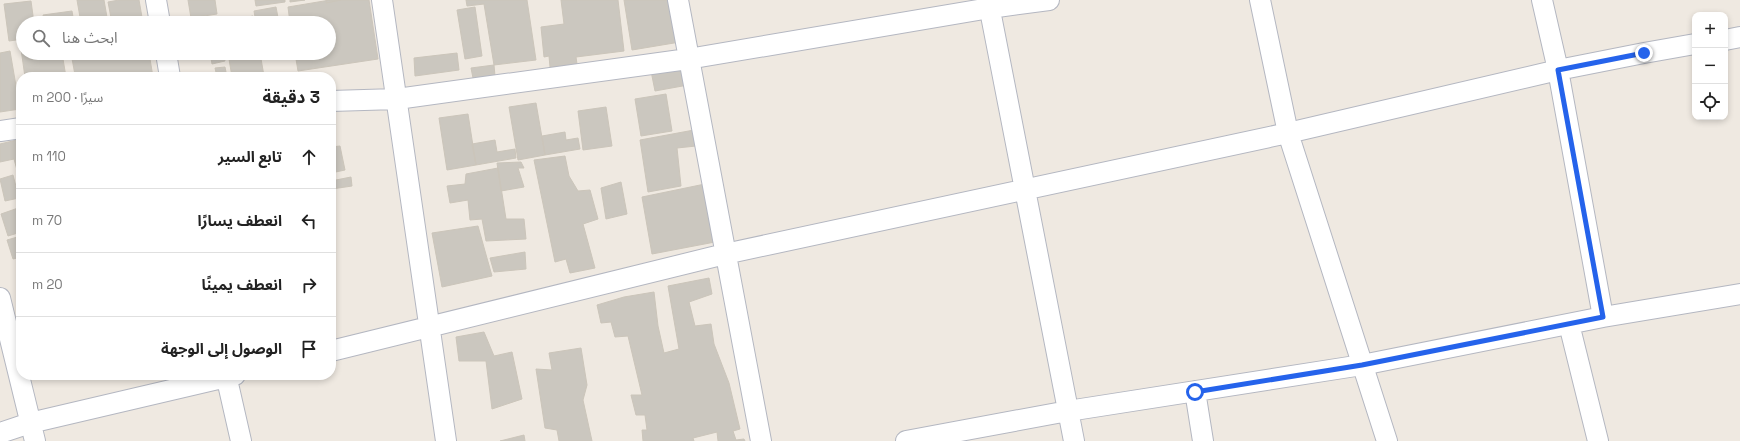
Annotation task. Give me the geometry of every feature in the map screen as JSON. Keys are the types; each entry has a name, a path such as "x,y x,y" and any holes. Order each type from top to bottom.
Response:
{"street":[{"path":"156,0 159,16"},
{"path":"382,0 446,441"},
{"path":"678,0 761,441"},
{"path":"336,101 396,99 688,59 989,4 1049,0"},
{"path":"1260,0 1288,132 1387,441"},
{"path":"1542,0 1558,70 1603,317"},
{"path":"989,4 1074,441"},
{"path":"1728,39 1740,37"},
{"path":"336,350 725,254 1288,132 1558,70 1692,45"},
{"path":"167,60 169,72"},
{"path":"0,131 16,129"},
{"path":"906,441 1068,411 1362,365 1603,317 1740,294"},
{"path":"1,309 16,369"},
{"path":"1569,324 1598,441"},
{"path":"19,380 32,432"},
{"path":"0,433 32,432 215,380"},
{"path":"230,380 241,441"},
{"path":"1195,392 1203,441"}],"building":[{"path":"77,0 104,0 107,16 80,16"},
{"path":"119,0 139,0 142,16 111,16 108,2"},
{"path":"188,0 215,0 217,14 191,16"},
{"path":"255,0 285,0 285,2 256,6"},
{"path":"290,0 305,0 290,2"},
{"path":"326,0 341,0 326,3"},
{"path":"330,0 369,0 378,59 298,71 296,60 336,60 336,16 289,16 288,7"},
{"path":"466,0 527,0 536,60 494,65 484,4 467,6"},
{"path":"561,0 618,0 624,51 576,57 577,64 550,67 549,56 544,57 541,27 564,24"},
{"path":"624,0 673,0 680,42 632,50"},
{"path":"31,1 33,16 16,16 16,40 9,41 4,4"},
{"path":"276,7 278,16 255,16 254,11"},
{"path":"475,7 482,56 465,59 457,10"},
{"path":"72,11 73,16 43,16"},
{"path":"10,51 16,86 16,110 0,112 0,53"},
{"path":"457,53 459,70 415,76 414,58"},
{"path":"23,60 63,60 65,72 24,72"},
{"path":"72,60 150,60 152,72 74,72"},
{"path":"211,60 225,60 225,61 212,64"},
{"path":"229,60 261,60 263,72 231,72"},
{"path":"494,65 495,76 473,78 471,68"},
{"path":"684,65 688,85 655,91 651,71"},
{"path":"225,67 226,72 216,72 215,68"},
{"path":"666,94 672,131 641,136 635,99"},
{"path":"536,103 545,155 518,160 509,107"},
{"path":"606,107 612,146 583,150 578,111"},
{"path":"468,114 476,165 447,170 439,118"},
{"path":"694,130 696,146 677,148 681,186 648,192 640,140"},
{"path":"565,132 566,140 578,138 580,149 545,155 542,136"},
{"path":"16,140 16,166 14,159 0,162 0,144"},
{"path":"495,140 497,152 515,149 516,158 476,165 472,144"},
{"path":"336,146 340,146 345,170 336,172"},
{"path":"565,156 569,176 578,191 590,190 598,219 583,224 595,268 570,273 566,259 555,262 534,160"},
{"path":"521,162 524,168 518,168 524,187 501,191 497,163"},
{"path":"498,168 506,219 524,219 526,239 486,241 482,219 470,220 468,200 450,203 447,186 465,184 466,174"},
{"path":"13,175 16,186 16,199 5,201 0,179"},
{"path":"351,177 352,186 336,188 336,180"},
{"path":"621,182 627,214 606,219 601,188"},
{"path":"705,184 715,242 652,254 642,197"},
{"path":"16,209 16,234 8,236 1,214"},
{"path":"478,226 492,276 442,287 432,233"},
{"path":"16,237 16,258 13,259 7,240"},
{"path":"525,252 526,269 494,272 490,258"},
{"path":"709,278 712,294 689,302 695,326 711,324 714,344 729,383 740,429 733,431 736,440 744,439 745,441 718,441 717,432 693,438 694,441 643,441 642,430 647,430 645,415 636,415 631,395 642,395 628,336 615,337 611,322 601,323 597,305 624,297 654,292 658,326 664,353 679,349 668,286"},
{"path":"484,332 494,356 512,352 522,399 492,409 486,361 459,361 456,337"},
{"path":"581,348 587,385 583,400 592,441 559,441 557,430 545,428 536,369 552,370 549,353"},
{"path":"524,435 525,441 500,441"}],"route":[{"path":"1195,392 1362,365 1603,317 1558,70 1644,53"}]}
